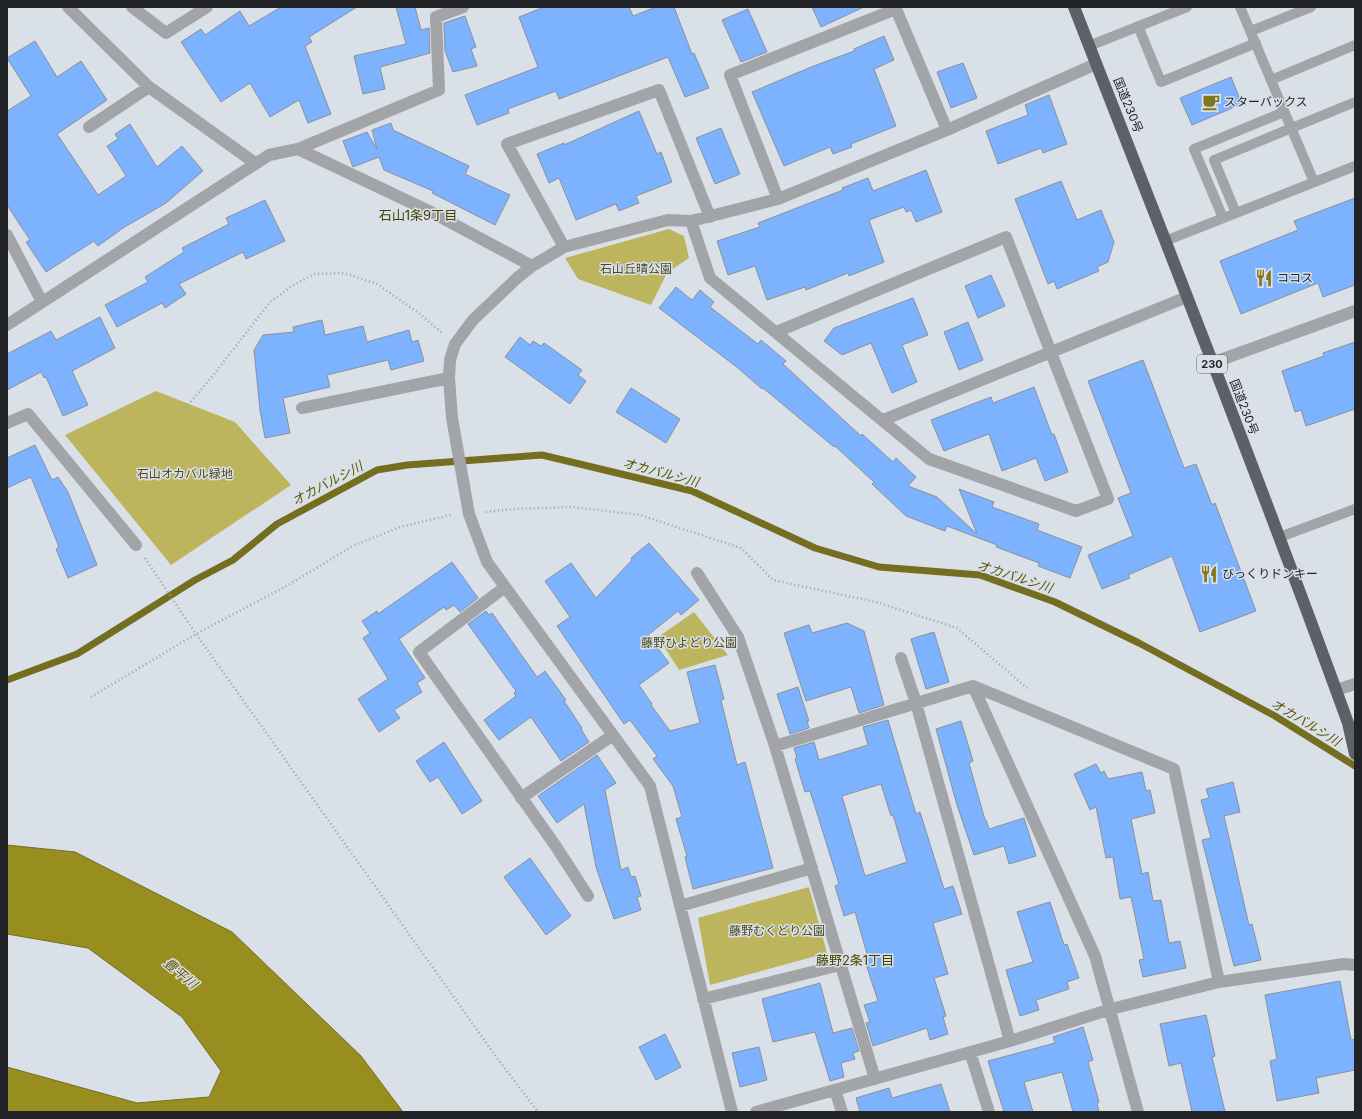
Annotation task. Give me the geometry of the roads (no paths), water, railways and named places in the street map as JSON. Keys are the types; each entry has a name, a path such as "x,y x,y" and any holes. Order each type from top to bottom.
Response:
{"highway":[{"name":"国道230号","path":"1074,7 1280,537 1348,723 1355,754"}],"street":[{"path":"68,7 148,87 255,163"},
{"path":"132,7 166,33 207,7"},
{"path":"7,325 269,154 298,149 439,90 436,17 463,7"},
{"path":"778,200 730,75 896,9 947,130"},
{"path":"732,1112 650,786 487,562 469,514 452,418 449,378 450,360 455,344 473,320 532,266 564,247 668,220 691,221 778,200 947,130 1096,64"},
{"path":"89,127 148,87"},
{"path":"564,247 507,144 659,90 710,217"},
{"path":"298,149 410,202 532,266"},
{"path":"691,221 710,278 929,459 1076,511 1108,499 1006,237 776,332"},
{"path":"7,235 42,302"},
{"path":"883,420 1050,351 1187,297"},
{"path":"1212,363 1355,311"},
{"path":"302,408 449,378"},
{"path":"7,423 28,414 136,544"},
{"path":"697,573 738,637 775,746 875,1079"},
{"path":"505,587 418,652 555,845 588,896"},
{"path":"900,658 916,703 1010,1041"},
{"path":"1336,690 1355,684"},
{"path":"775,746 973,686 1174,769 1219,982"},
{"path":"973,686 1095,956 1111,1009 1138,1112"},
{"path":"521,798 614,735"},
{"path":"680,906 812,868"},
{"path":"703,999 840,964"},
{"path":"756,1112 1010,1041 1111,1009 1219,982 1344,964 1355,965"},
{"path":"970,1052 989,1112"},
{"path":"835,1090 842,1112"}],"lane":[{"path":"1089,46 1187,7"},
{"path":"1240,7 1314,182"},
{"path":"1251,31 1311,7"},
{"path":"1138,26 1161,82 1256,43"},
{"path":"1271,80 1355,45"},
{"path":"1236,213 1214,160 1355,102"},
{"path":"1222,218 1194,149 1284,112"},
{"path":"1165,241 1355,166"},
{"path":"1280,537 1355,509"}],"water":[{"name":"豊平川","path":"7,845 75,852 232,932 361,1056 403,1112 7,1112 7,1067 137,1103 209,1097 221,1071 182,1017 88,948 7,934"}],"waterway":[{"name":"オカバルシ川","path":"7,680 77,654 195,580 233,560 277,524 377,470 407,465 542,455 692,491 815,548 879,567 980,575 1055,602 1139,643 1275,716 1355,766"}],"place":[{"name":"スターバックス","path":"1211,102"},
{"name":"ココス","path":"1264,278"},
{"name":"びっくりドンキー","path":"1209,574"}],"district":[{"name":"石山1条9丁目","path":"418,215"},
{"name":"藤野2条1丁目","path":"855,960"}],"park label":[{"name":"石山丘晴公園","path":"636,269"},
{"name":"石山オカバル緑地","path":"185,474"},
{"name":"藤野ひよどり公園","path":"689,643"},
{"name":"藤野むくどり公園","path":"777,931"}]}
